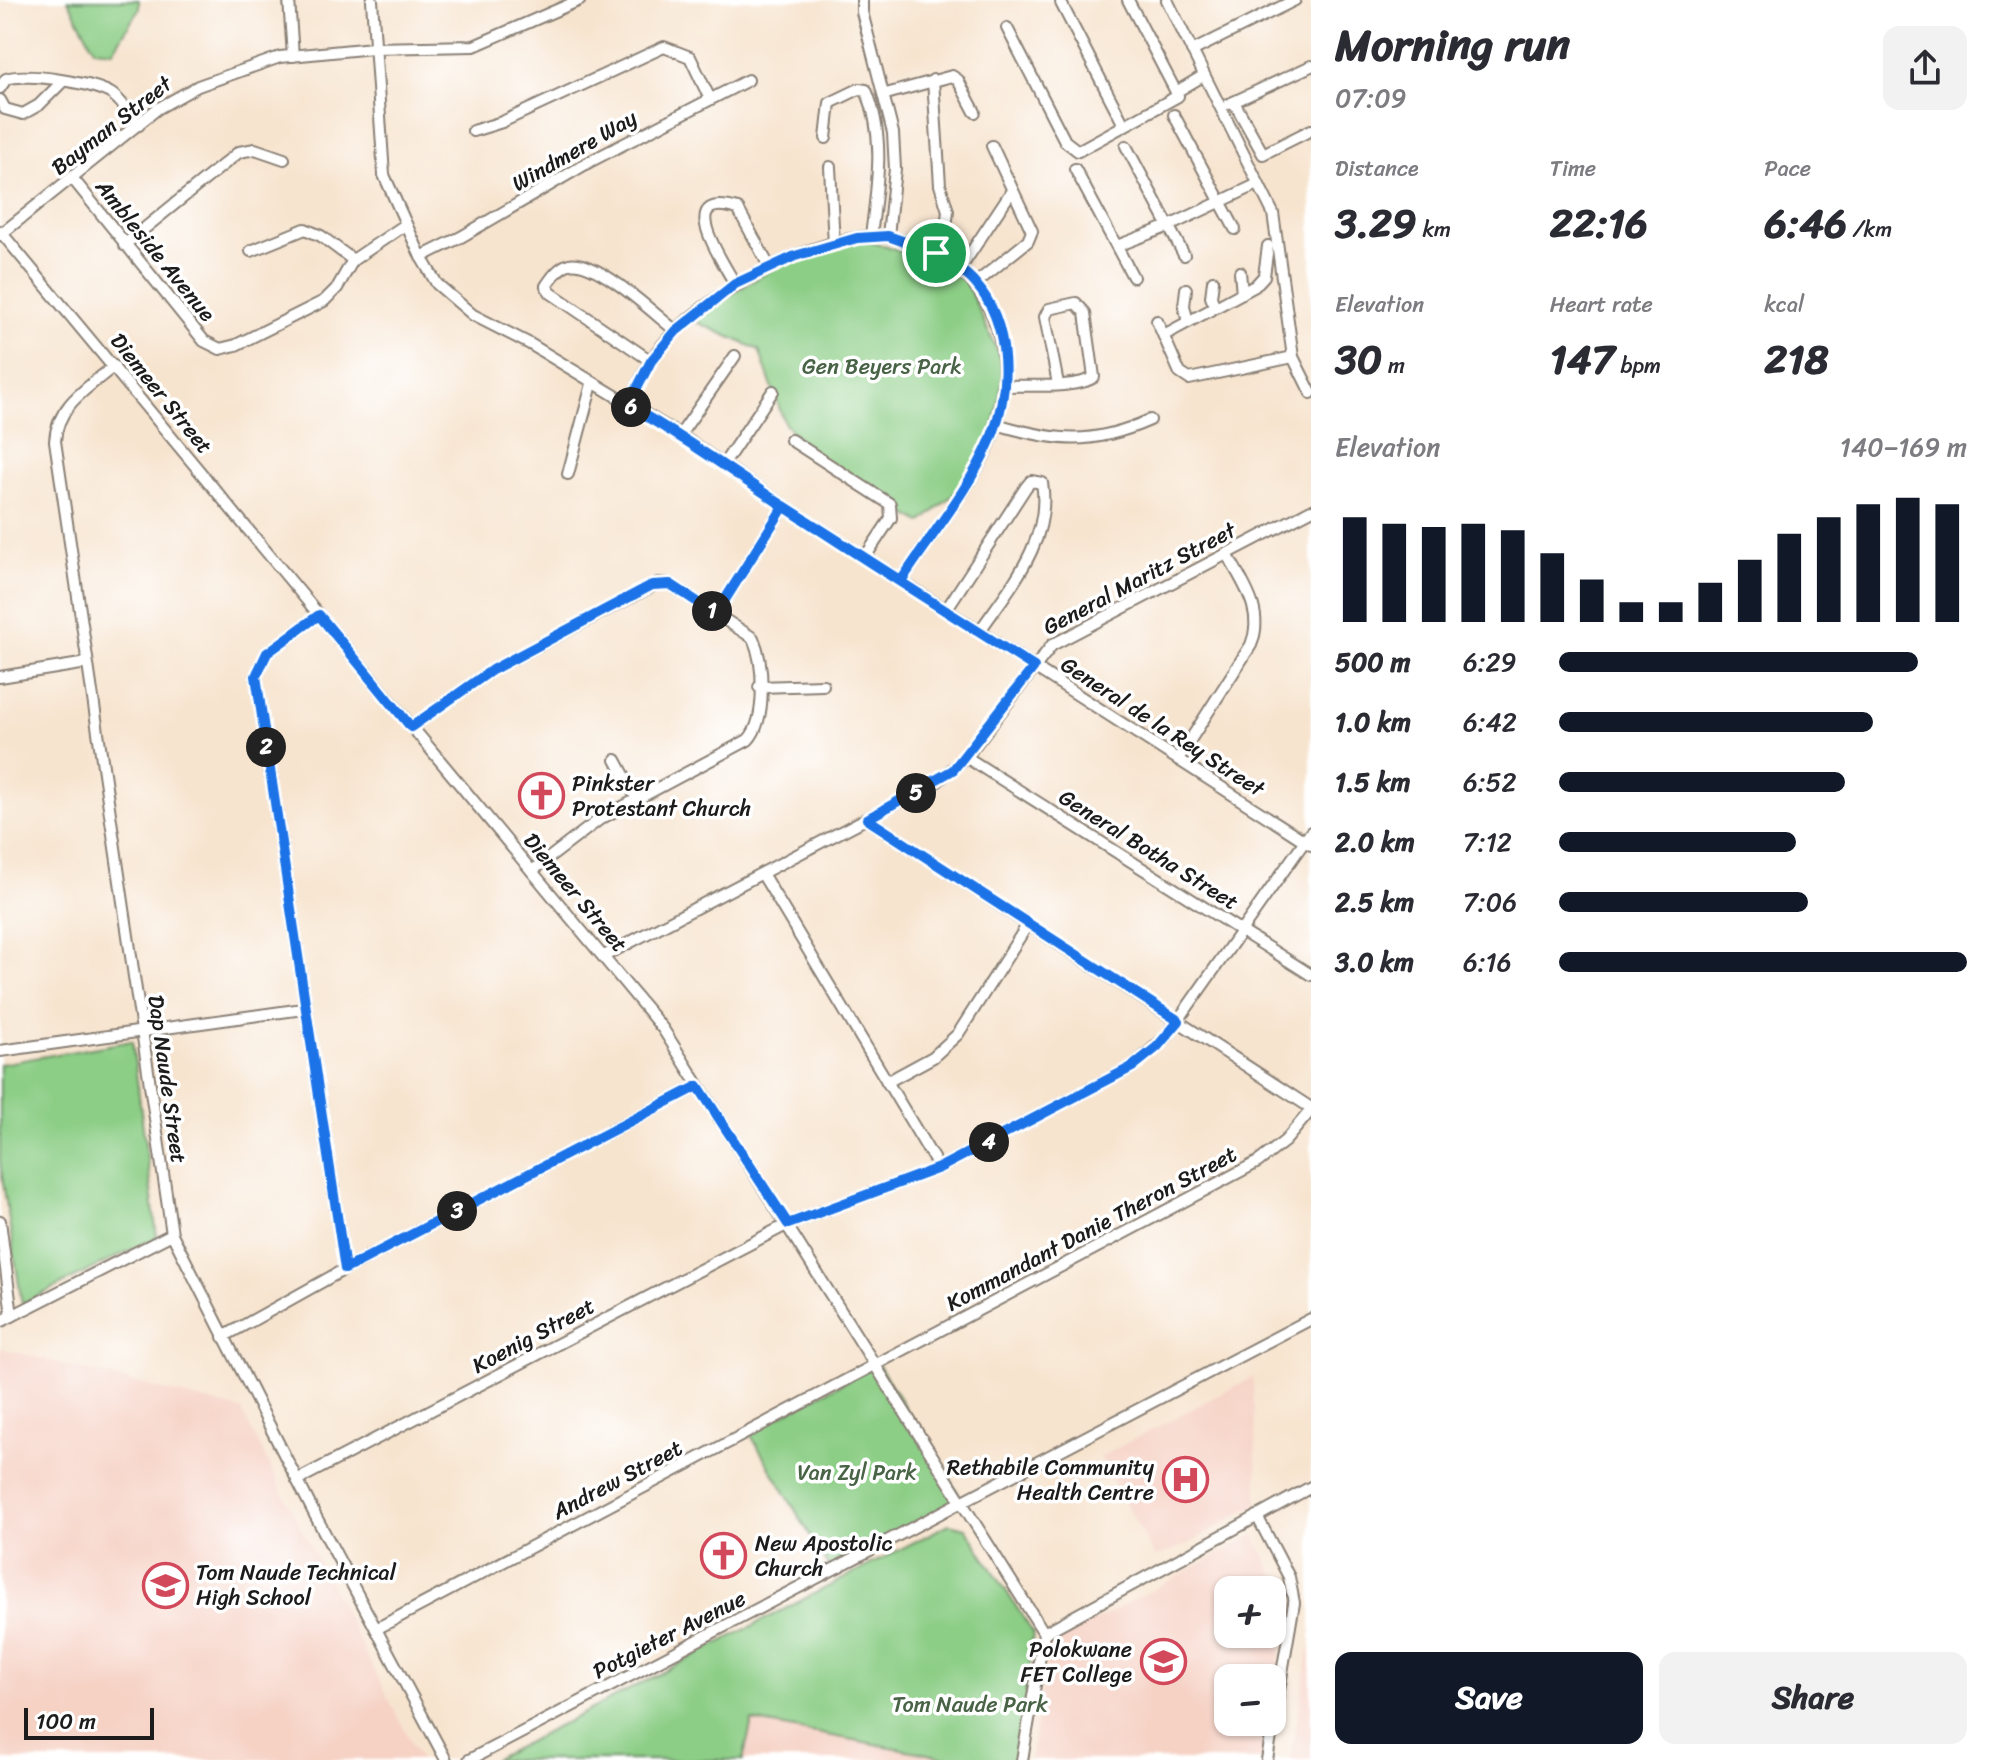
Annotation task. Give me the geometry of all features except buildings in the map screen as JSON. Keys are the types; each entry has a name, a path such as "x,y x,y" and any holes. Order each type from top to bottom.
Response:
{"street":[{"path":"289,0 293,56"},
{"name":"General de la Rey Street","path":"372,0 380,156 392,197 437,284 473,315 530,344 680,435 979,632 1309,839"},
{"name":"Bayman Street","path":"1,233 183,92 264,61 293,56 373,48 474,46 580,0"},
{"path":"862,0 862,12 886,94 895,159 888,236"},
{"path":"1007,28 1068,146 1078,151 1178,96 1128,0"},
{"path":"1192,51 1295,0"},
{"path":"1169,1 1275,219 1293,357 1310,391"},
{"path":"1061,3 1124,125"},
{"path":"473,131 502,122 664,47 690,57 710,99"},
{"path":"1219,109 1311,66"},
{"path":"0,88 6,79 20,75 99,87 112,94 139,125"},
{"path":"1176,92 1203,76"},
{"path":"886,94 933,80 956,77 975,112"},
{"name":"Windmere Way","path":"421,257 748,80"},
{"path":"933,80 938,114 940,185 948,211 946,228 936,253"},
{"path":"0,100 5,109 23,114 39,105 62,82"},
{"path":"826,138 830,103 866,89 875,114 879,164 871,236"},
{"path":"1234,102 1263,154 1311,130"},
{"path":"1174,115 1235,229"},
{"path":"976,283 1030,239 1032,228 1011,192 992,146"},
{"path":"1126,146 1184,255"},
{"path":"124,245 239,152 255,149 284,159"},
{"path":"830,167 834,245"},
{"path":"1075,169 1133,277"},
{"name":"Ambleside Avenue","path":"73,179 207,344 220,349 236,345 324,301 337,288 353,260 405,225"},
{"path":"1117,246 1169,226 1258,184"},
{"path":"960,269 1011,192"},
{"path":"735,284 706,229 705,216 710,208 721,205 739,209 770,268"},
{"path":"251,251 305,229 321,236 353,260"},
{"name":"Diemeer Street","path":"1,233 273,551 319,615 671,1040 878,1364 1044,1633"},
{"path":"628,406 651,361 676,331 735,284 834,245 871,236 888,236 936,253 976,283 999,330 1005,386 986,451 901,581"},
{"path":"1164,335 1242,293 1264,276 1268,246"},
{"path":"651,361 551,293 546,286 556,272 571,264 594,268 676,331"},
{"path":"1240,272 1242,293"},
{"path":"1213,281 1211,297 1215,307"},
{"path":"1186,289 1184,306 1188,322"},
{"path":"1005,386 1058,384 1087,382 1095,375 1085,313 1076,303 1049,309 1045,317 1058,384"},
{"path":"1157,321 1180,373 1189,379 1293,357"},
{"path":"680,435 735,356"},
{"name":"Dap Naude Street","path":"114,366 63,409 56,429 59,480 172,1234 297,1480 446,1760"},
{"path":"568,474 592,384"},
{"path":"723,465 773,391"},
{"path":"996,424 1055,438 1087,440 1150,420"},
{"path":"791,440 890,504 891,518 865,557"},
{"path":"946,610 1028,484 1032,481 1042,483 1039,530 1032,551 979,632"},
{"path":"716,614 784,506"},
{"name":"General Maritz Street","path":"604,956 938,781 966,757 1034,667 1059,640 1311,510"},
{"path":"1178,759 1251,645 1257,628 1253,603 1227,554"},
{"path":"411,727 492,670 652,585 670,584 753,638 759,687 759,722 748,740 594,822 532,871"},
{"path":"319,615 267,653 256,676 303,1009 345,1269"},
{"path":"0,677 87,663"},
{"path":"759,687 823,685"},
{"name":"General Botha Street","path":"966,757 1311,975"},
{"path":"616,760 637,799"},
{"path":"867,819 1311,1109"},
{"name":"Koenig Street","path":"297,1480 788,1224 939,1168 1132,1067 1157,1047 1179,1021 1241,930 1309,839"},
{"path":"763,875 939,1168"},
{"path":"887,1082 933,1057 958,1034 1028,924"},
{"path":"0,1051 303,1009"},
{"path":"223,1337 345,1269 698,1086"},
{"name":"Kommandant Danie Theron Street","path":"878,1364 1258,1162 1285,1141 1311,1109"},
{"path":"0,1221 12,1316"},
{"path":"0,1322 172,1234"},
{"name":"Potgieter Avenue","path":"469,1760 1311,1319"},
{"name":"Andrew Street","path":"376,1629 878,1364"},
{"path":"1022,1760 1044,1633 1311,1487"},
{"path":"1257,1516 1289,1577 1294,1603 1267,1760"}],"shaded area":[{"name":"Tom Naude Technical High School","path":"0,1348 241,1410 420,1760 0,1760"},
{"name":"Rethabile Community Health Centre","path":"1253,1377 1258,1503 1185,1546 1155,1557 1100,1457"},
{"name":"Polokwane FET College","path":"1254,1535 1275,1576 1214,1576 1214,1648 1281,1648 1279,1664 1214,1664 1214,1736 1266,1736 1262,1760 1030,1760 1050,1645"},
{"path":"1311,1642 1311,1760 1290,1760"},
{"path":"752,1720 960,1760 743,1760"}],"green space":[{"path":"68,0 139,0 139,9 113,51 94,49"},
{"name":"Gen Beyers Park","path":"857,238 960,269 1005,368 992,437 962,487 921,523 813,454 785,424 759,350 690,319 786,261"},
{"path":"132,1041 157,1237 22,1304 0,1163 0,1064"},
{"name":"Van Zyl Park","path":"878,1364 964,1503 832,1572 749,1432"},
{"name":"Tom Naude Park","path":"949,1524 966,1528 1033,1633 1021,1760 960,1760 752,1721 743,1760 493,1760"}],"place":[{"name":"Pinkster Protestant Church","path":"541,796"},
{"name":"Rethabile Community Health Centre","path":"1185,1480"},
{"name":"New Apostolic Church","path":"724,1556"},
{"name":"Tom Naude Technical High School","path":"165,1585"},
{"name":"Polokwane FET College","path":"1163,1662"}],"route":[{"path":"936,253 888,236 857,238 795,256 735,284 676,331 651,361 628,406 680,435 699,451 723,465 784,506 1034,667 953,770 867,819 1179,1021 1157,1047 1132,1067 939,1168 788,1224 698,1086 345,1269 303,1009 256,676 262,658 319,615 411,727 459,690 492,670 652,585 670,584 716,614 784,506 901,581 986,451 1005,386 1003,347 987,303 976,283 936,253"}]}
